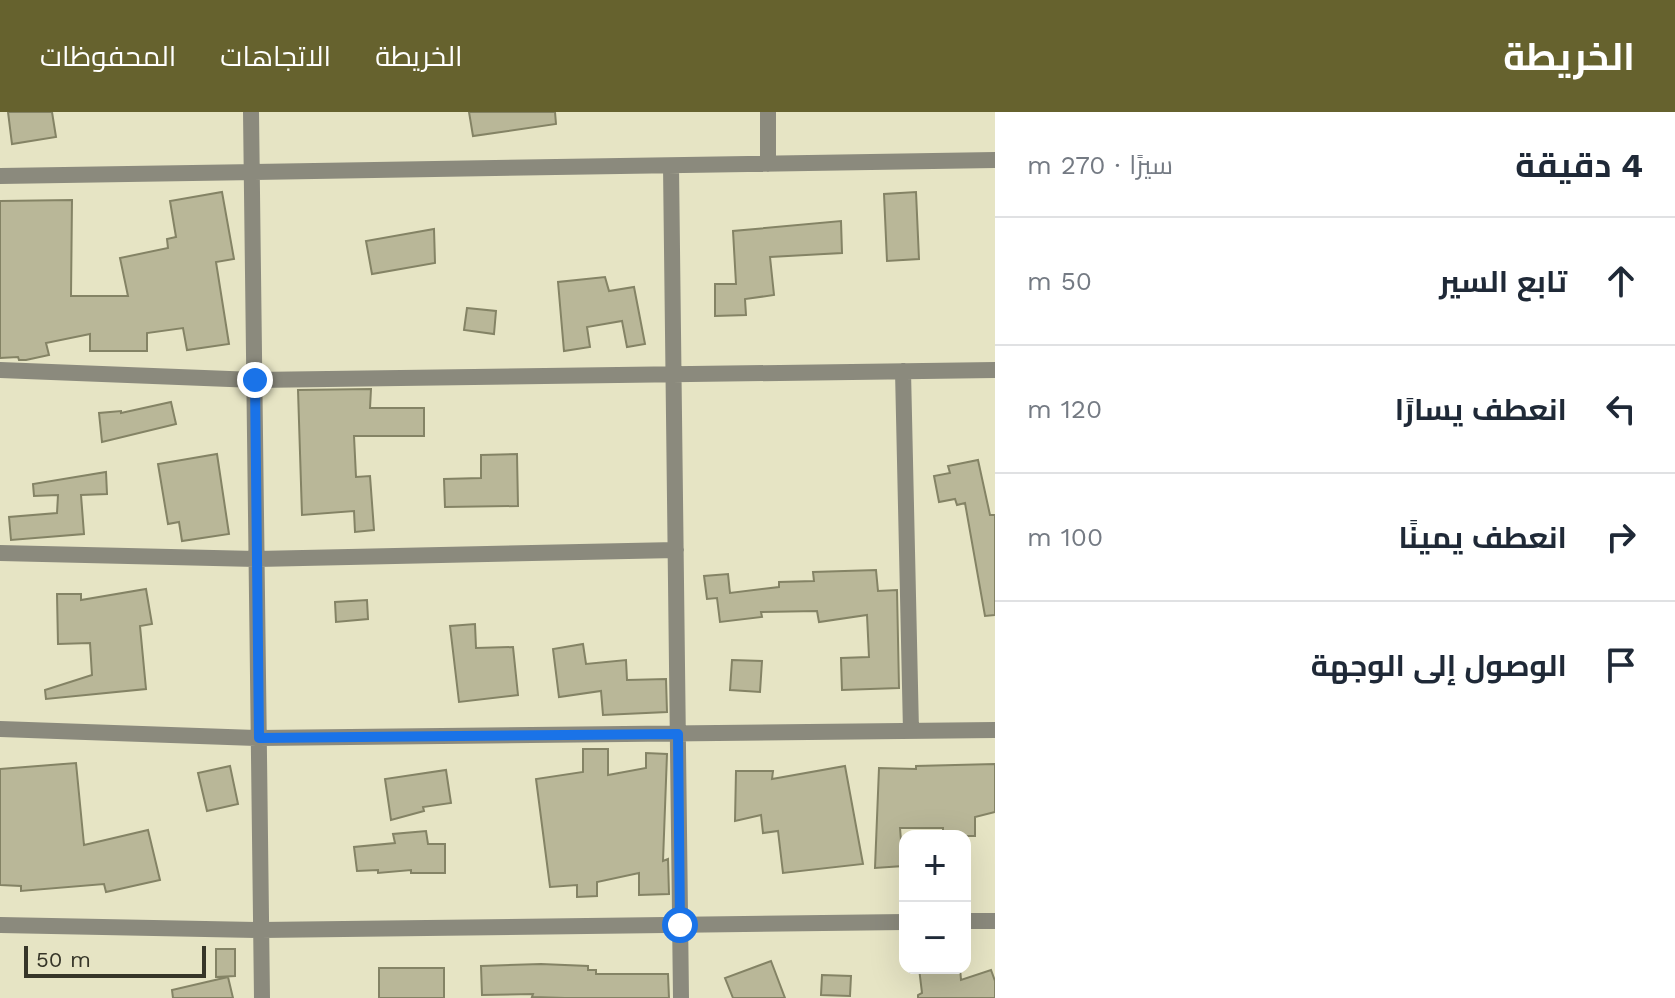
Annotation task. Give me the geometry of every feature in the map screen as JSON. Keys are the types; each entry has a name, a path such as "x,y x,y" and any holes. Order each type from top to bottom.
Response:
{"street":[{"path":"251,112 262,998"},
{"path":"768,112 768,164"},
{"path":"0,176 995,160"},
{"path":"671,166 681,998"},
{"path":"0,370 255,380 995,370"},
{"path":"903,371 911,731"},
{"path":"0,553 257,559 676,550"},
{"path":"0,729 259,738 995,730"},
{"path":"971,921 995,921"},
{"path":"0,925 261,930 899,922"}],"building":[{"path":"8,112 52,112 56,137 12,144"},
{"path":"469,112 555,112 556,124 473,136"},
{"path":"222,192 234,259 216,262 229,344 187,350 183,328 147,333 147,351 90,351 90,334 46,343 49,355 26,360 0,358 0,201 72,200 71,296 128,296 120,258 168,248 167,239 176,237 170,201"},
{"path":"916,192 919,259 887,261 884,194"},
{"path":"841,221 842,253 770,257 774,295 745,299 746,315 715,316 715,284 736,284 733,231"},
{"path":"434,229 435,263 372,274 366,241"},
{"path":"605,277 609,291 634,287 645,344 627,347 622,321 587,327 590,347 564,351 558,282"},
{"path":"467,308 496,311 494,334 464,330"},
{"path":"371,389 370,408 424,408 424,436 354,436 356,477 370,476 374,530 355,532 354,511 302,515 298,390"},
{"path":"171,402 176,424 102,442 99,413 121,413"},
{"path":"217,454 229,534 182,541 179,522 168,524 158,464"},
{"path":"517,454 518,506 445,507 444,479 481,478 481,455"},
{"path":"978,460 990,515 995,515 995,615 985,616 965,503 957,505 955,499 939,502 934,476 950,473 948,466"},
{"path":"106,472 107,494 81,495 84,534 11,540 9,517 57,513 58,495 34,496 33,484"},
{"path":"876,570 878,591 897,590 899,688 842,690 841,658 869,657 867,615 819,622 817,611 761,612 762,617 720,622 717,598 707,599 704,576 728,574 730,593 779,587 779,582 814,581 813,572"},
{"path":"146,589 152,624 140,626 146,689 46,699 45,690 92,675 90,643 58,644 57,594 81,594 81,600"},
{"path":"367,600 368,619 336,622 335,602"},
{"path":"475,624 476,648 513,647 518,695 459,702 450,626"},
{"path":"583,644 586,664 626,660 627,680 666,679 667,712 603,715 601,691 559,697 553,649"},
{"path":"732,660 762,661 760,692 730,690"},
{"path":"583,749 608,749 608,775 646,768 646,753 667,754 663,861 668,859 669,894 639,895 639,873 597,882 597,896 577,897 577,885 550,887 536,779 583,772"},
{"path":"76,763 84,845 148,830 160,880 106,892 104,884 21,891 21,886 0,885 0,769"},
{"path":"995,764 995,812 975,817 975,836 971,836 971,830 900,828 899,866 875,868 879,768 916,769 916,766"},
{"path":"230,766 238,804 207,811 198,773"},
{"path":"845,766 863,864 783,873 778,831 763,833 761,815 735,821 736,771 773,771 772,779"},
{"path":"446,770 451,803 423,807 424,811 391,820 385,779"},
{"path":"426,831 428,844 445,844 445,873 357,871 354,847 395,843 393,834"},
{"path":"216,949 235,949 235,976 216,977"},
{"path":"771,961 785,998 733,998 725,978"},
{"path":"481,966 588,966 588,970 596,970 596,974 668,974 669,998 482,995"},
{"path":"379,968 444,968 444,998 379,998"},
{"path":"991,970 995,981 995,998 918,998 922,993 920,974 960,974 961,980"},
{"path":"822,975 851,976 850,996 821,995"},
{"path":"228,977 233,998 173,998 172,990"}],"route":[{"path":"255,380 259,738 678,734 680,925"}]}
